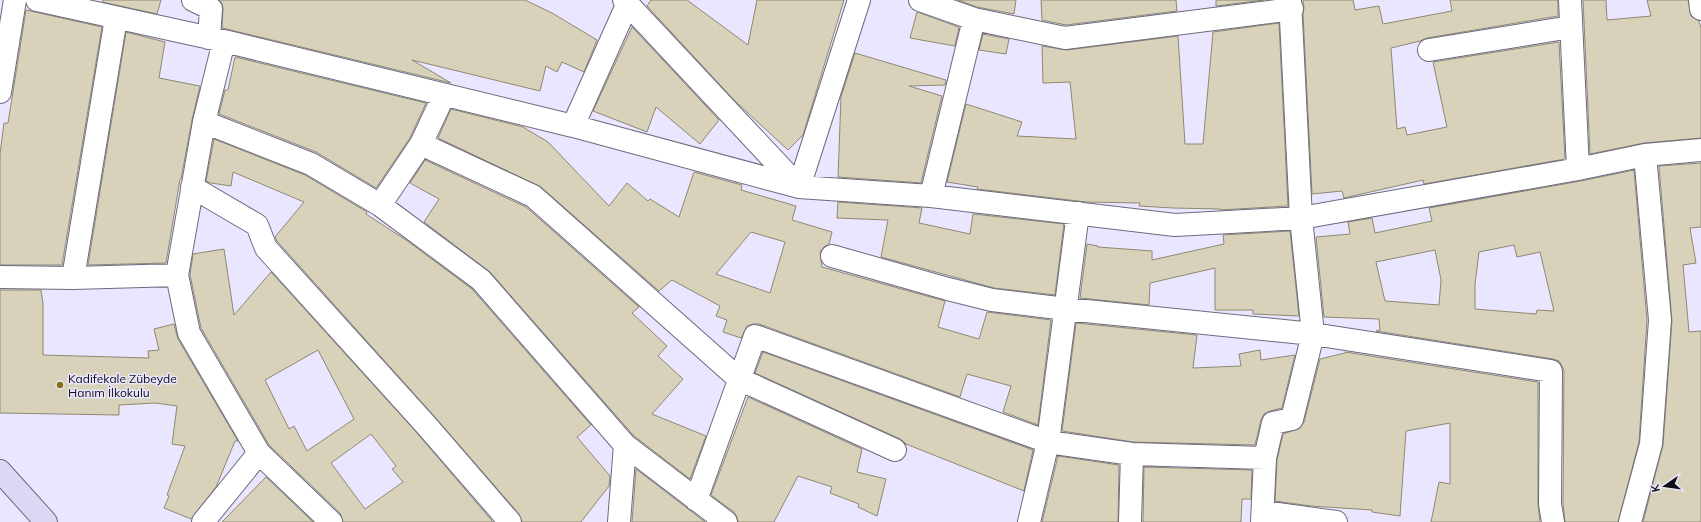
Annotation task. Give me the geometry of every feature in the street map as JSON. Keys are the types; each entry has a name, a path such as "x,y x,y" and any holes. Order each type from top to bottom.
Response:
{"street":[{"path":"0,92 15,0"},
{"path":"37,0 217,40 573,126 799,187 931,196 1175,225 1300,218 1578,169 1645,155 1701,150"},
{"path":"193,0 210,9 217,40 177,276 189,334 259,453 331,522"},
{"path":"799,187 859,0"},
{"path":"920,0 974,19 1065,38 1291,4 1300,218 1313,334 1292,419 1273,422 1265,458 1262,517 1336,522"},
{"path":"1570,0 1578,169"},
{"path":"1700,0 1701,9"},
{"path":"573,126 625,3 799,187"},
{"path":"73,278 116,18"},
{"path":"931,196 974,19"},
{"path":"1429,50 1571,27"},
{"path":"380,205 421,144 444,95"},
{"path":"204,122 310,164 380,205 481,280 626,445 726,522"},
{"path":"421,144 533,196 739,379 895,450"},
{"path":"1630,522 1652,444 1660,320 1645,155"},
{"path":"192,187 257,225 266,248 426,425 510,522"},
{"path":"1029,522 1048,442 1078,213"},
{"path":"832,256 992,300 1313,334 1551,371 1550,504 1554,522"},
{"path":"0,277 73,278 177,276"},
{"path":"696,500 755,336 1048,442 1132,454 1265,458"},
{"path":"619,522 626,445"},
{"path":"203,522 259,453"},
{"path":"1130,522 1132,454"},
{"path":"0,472 46,522"}],"building":[{"path":"103,0 161,0 157,14 102,2"},
{"path":"219,0 525,0 552,13 597,40 584,72 562,62 557,72 546,66 540,91 412,60 451,83 222,28 223,9 222,3"},
{"path":"651,0 687,0 748,45 757,0 844,0 803,135 788,150 735,101 647,6"},
{"path":"958,0 1016,0 1014,14 977,7"},
{"path":"1041,0 1176,0 1177,11 1066,25 1042,20"},
{"path":"1216,0 1264,0 1216,6"},
{"path":"1303,0 1353,0 1355,10 1379,6 1383,24 1452,11 1450,0 1558,0 1558,16 1427,38 1391,48 1397,129 1405,127 1407,135 1447,127 1433,62 1559,42 1565,159 1424,184 1423,180 1344,198 1342,191 1312,194"},
{"path":"1583,0 1606,0 1607,20 1651,16 1647,0 1688,0 1691,16 1699,21 1701,28 1701,138 1644,143 1590,154"},
{"path":"26,10 102,27 62,265 0,265 0,154 4,123 8,123"},
{"path":"917,12 959,27 955,46 910,38"},
{"path":"1279,23 1288,206 1220,210 1139,206 1140,203 1086,202 977,189 978,187 947,182 966,104 1022,122 1017,136 1076,139 1070,82 1043,83 1042,46 1067,50 1178,36 1185,144 1203,144 1213,32"},
{"path":"632,27 719,120 700,144 656,107 647,132 593,111"},
{"path":"126,32 165,42 159,78 200,86 180,179 166,263 88,265"},
{"path":"983,34 1009,39 1006,54 979,50"},
{"path":"855,53 946,80 945,85 909,86 942,96 921,183 838,177 841,97"},
{"path":"235,57 426,103 410,138 376,188 316,152 219,114 225,90 228,90"},
{"path":"451,109 523,127 548,142 609,206 627,183 648,201 650,199 679,217 694,172 742,185 741,190 796,206 792,220 832,232 829,244 820,252 822,267 945,301 938,327 979,339 987,312 1051,320 1038,425 1003,412 1011,386 967,374 960,397 759,324 747,326 741,338 723,332 727,320 716,316 720,306 672,280 659,291 541,187 438,138","holes":["751,232 785,242 770,293 716,274"]},
{"path":"214,139 305,175 367,212 366,214 409,242 472,289 591,425 577,437 610,476 609,486 581,522 522,522 519,514 435,417 277,241 275,237 304,202 233,172 231,186 206,181"},
{"path":"425,160 526,207 639,307 632,313 667,346 658,356 683,379 652,414 706,436 690,479 634,436 490,272 424,222 439,199 410,183"},
{"path":"1701,163 1701,227 1690,228 1696,263 1683,265 1689,332 1701,331 1701,522 1643,522 1663,445 1672,321 1659,166"},
{"path":"1634,170 1647,320 1639,442 1618,522 1565,522 1563,503 1564,371 1559,361 1376,331 1380,330 1379,319 1324,317 1316,237 1350,234 1348,222 1372,218 1375,233 1432,221 1429,208","holes":["1514,245 1517,257 1540,252 1554,311 1537,310 1536,314 1475,309 1475,284 1479,252","1435,250 1441,280 1439,305 1385,301 1376,262"]},
{"path":"838,202 922,208 919,223 970,234 973,214 1064,224 1055,295 994,288 881,257 888,220 837,218"},
{"path":"1290,231 1299,316 1253,314 1253,310 1215,310 1215,268 1150,283 1149,305 1080,298 1087,244 1098,247 1152,251 1152,260 1224,244 1223,235"},
{"path":"224,249 234,315 271,272 417,433 493,522 343,522 340,513 269,445 201,328 190,275 193,254","holes":["318,350 354,419 307,451 294,426 289,429 265,380","371,434 396,466 392,469 403,482 365,509 331,463"]},
{"path":"0,290 41,290 43,303 43,355 149,358 148,351 159,350 154,329 174,324 178,339 238,441 235,441 216,487 191,519 164,508 169,496 167,495 185,446 172,444 177,406 155,403 119,405 119,415 0,413"},
{"path":"1076,323 1197,335 1193,368 1241,366 1239,354 1260,350 1261,360 1295,355 1282,408 1264,414 1261,420 1255,445 1133,442 1062,431"},
{"path":"763,352 1033,450 1024,491 906,444 900,439 755,373"},
{"path":"1345,352 1538,382 1538,504 1540,522 1431,522 1439,482 1450,484 1450,423 1406,431 1400,516 1372,512 1372,510 1311,506 1275,501 1277,460 1283,434 1300,428 1304,422 1320,359"},
{"path":"748,397 862,449 857,472 886,479 877,516 858,507 859,504 830,493 832,487 798,476 774,522 738,522 734,512 711,495"},
{"path":"1058,456 1119,465 1118,522 1042,522"},
{"path":"1144,467 1252,470 1251,499 1242,499 1241,522 1143,522"},
{"path":"636,469 687,508 705,522 632,522"},
{"path":"266,477 313,522 222,522"}],"place":[{"name":"Kadifekale Zübeyde Hanım İlkokulu","path":"60,385"}]}
